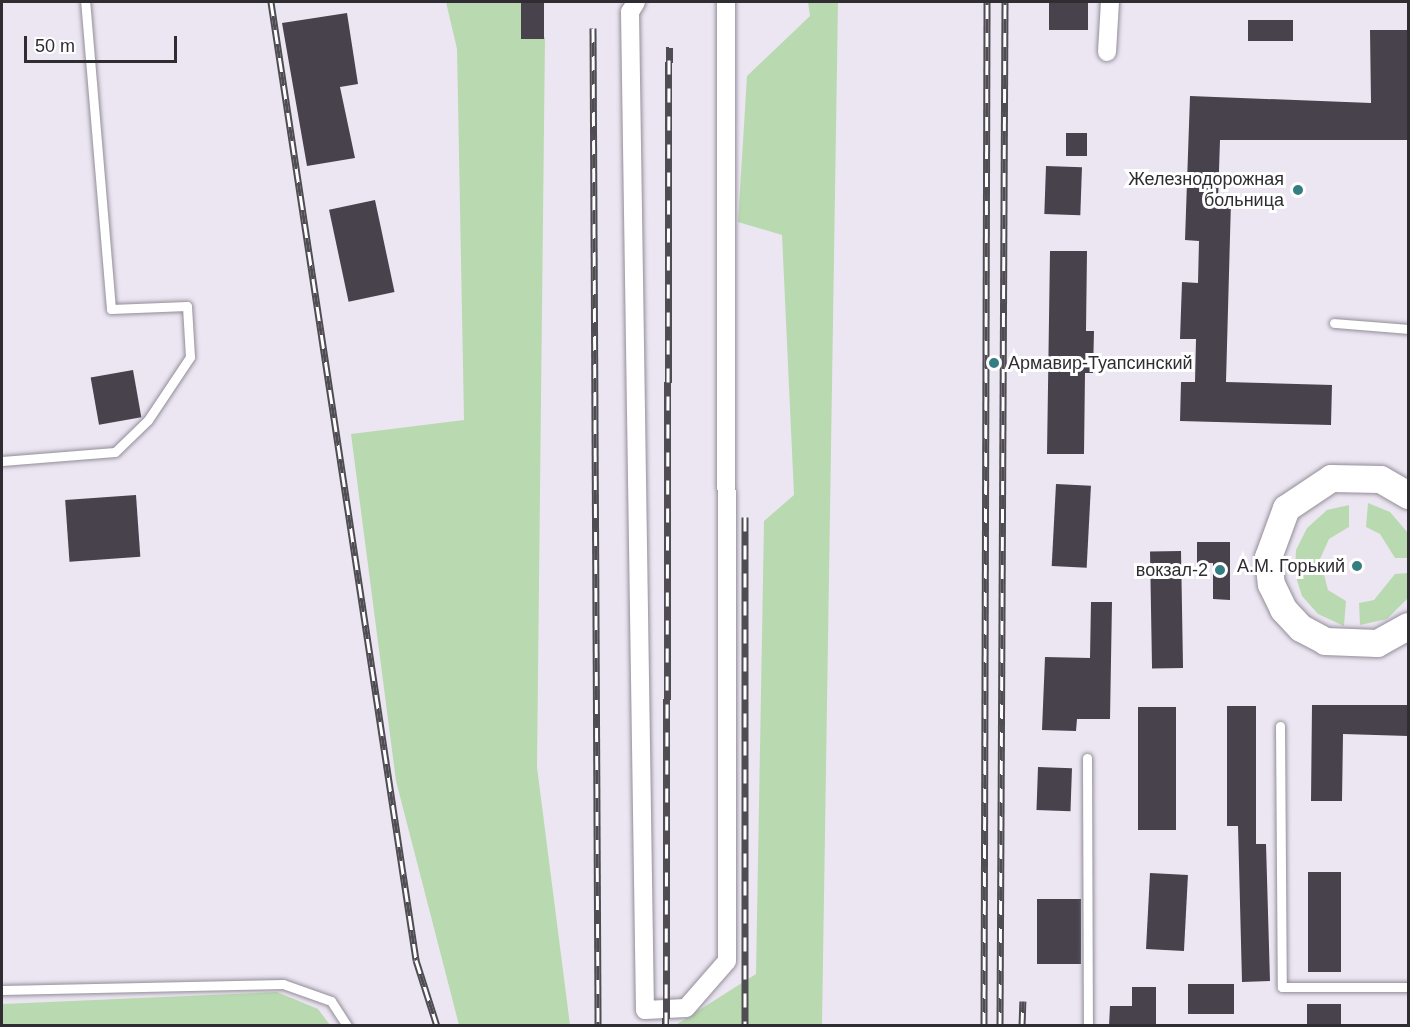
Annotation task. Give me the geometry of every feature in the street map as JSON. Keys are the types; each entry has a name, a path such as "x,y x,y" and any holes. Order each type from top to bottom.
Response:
{"main road":[{"path":"1408,495 1380,479 1331,478 1287,508 1268,557 1271,584 1283,609 1301,628 1324,642 1377,643 1408,626"}],"street":[{"path":"636,2 630,12 645,1010 686,1008 727,961 726,2"},
{"path":"1107,52 1110,2"}],"lane":[{"path":"2,461 115,452 148,420 190,357 187,306 111,309 85,2"},
{"path":"1334,323 1408,329"},
{"path":"1280,726 1282,987 1408,987"},
{"path":"1087,758 1088,1026"},
{"path":"2,990 283,984 331,1001 347,1026"}],"green space":[{"path":"446,2 521,2 522,39 545,37 537,767 570,1025 459,1025 396,781 351,434 464,420 457,49"},
{"path":"808,2 838,2 822,1025 674,1026 756,974 764,521 794,495 782,235 738,222 747,76 810,16"},
{"path":"1368,503 1390,512 1408,533 1408,558 1395,558 1380,534 1366,527"},
{"path":"1349,505 1349,527 1329,539 1320,559 1328,590 1346,601 1344,626 1318,614 1302,596 1295,574 1296,550 1307,528 1327,510"},
{"path":"1408,573 1408,598 1387,619 1360,625 1359,603 1374,600 1395,574"},
{"path":"277,992 318,1009 330,1025 2,1025 2,1004"}],"building":[{"path":"521,2 544,2 544,39 521,39"},
{"path":"1049,2 1088,2 1088,30 1049,30"},
{"path":"347,13 358,84 340,87 355,158 307,166 282,23"},
{"path":"1248,20 1293,20 1293,41 1248,41"},
{"path":"1370,30 1408,30 1408,140 1220,140 1218,201 1231,201 1226,382 1332,385 1331,425 1180,421 1181,382 1195,382 1196,339 1180,339 1182,282 1198,283 1199,241 1185,240 1190,96 1371,103"},
{"path":"1066,133 1087,133 1087,156 1066,156"},
{"path":"1046,166 1082,167 1080,215 1044,214"},
{"path":"375,200 395,292 349,302 329,210"},
{"path":"1050,251 1087,251 1086,331 1094,331 1093,373 1085,373 1084,454 1047,454"},
{"path":"133,370 141,417 99,425 91,377"},
{"path":"1056,484 1091,486 1087,568 1052,566"},
{"path":"136,495 140,557 69,562 65,500"},
{"path":"1197,542 1230,542 1230,600 1213,599 1213,563 1197,563"},
{"path":"1181,551 1183,668 1152,669 1150,552"},
{"path":"1091,602 1112,602 1110,719 1077,719 1076,731 1042,730 1045,657 1090,658"},
{"path":"1312,705 1408,705 1408,736 1343,734 1342,801 1311,801"},
{"path":"1227,706 1256,706 1256,844 1266,844 1270,981 1242,982 1238,826 1227,826"},
{"path":"1138,707 1176,707 1176,830 1138,830"},
{"path":"1038,767 1072,768 1070,811 1036,810"},
{"path":"1308,872 1341,872 1341,972 1308,972"},
{"path":"1150,873 1188,875 1184,951 1146,949"},
{"path":"1037,899 1081,899 1081,964 1037,964"},
{"path":"1188,984 1234,984 1234,1014 1188,1014"},
{"path":"1132,987 1156,987 1156,1026 1109,1026 1110,1006 1132,1006"},
{"path":"1307,1004 1341,1004 1341,1026 1307,1026"}],"railway":[{"path":"271,2 416,960 437,1026"},
{"path":"984,1026 987,2"},
{"path":"1000,1026 1005,2"},
{"path":"593,28 598,1026"},
{"path":"666,1026 669,47"},
{"path":"745,517 745,1026"},
{"path":"1022,1026 1023,1001"}],"place":[{"name":"Железнодорожная больница","path":"1298,190"},
{"name":"Армавир-Туапсинский","path":"994,363"},
{"name":"А.М. Горький","path":"1357,566"},
{"name":"вокзал-2","path":"1220,570"}]}
